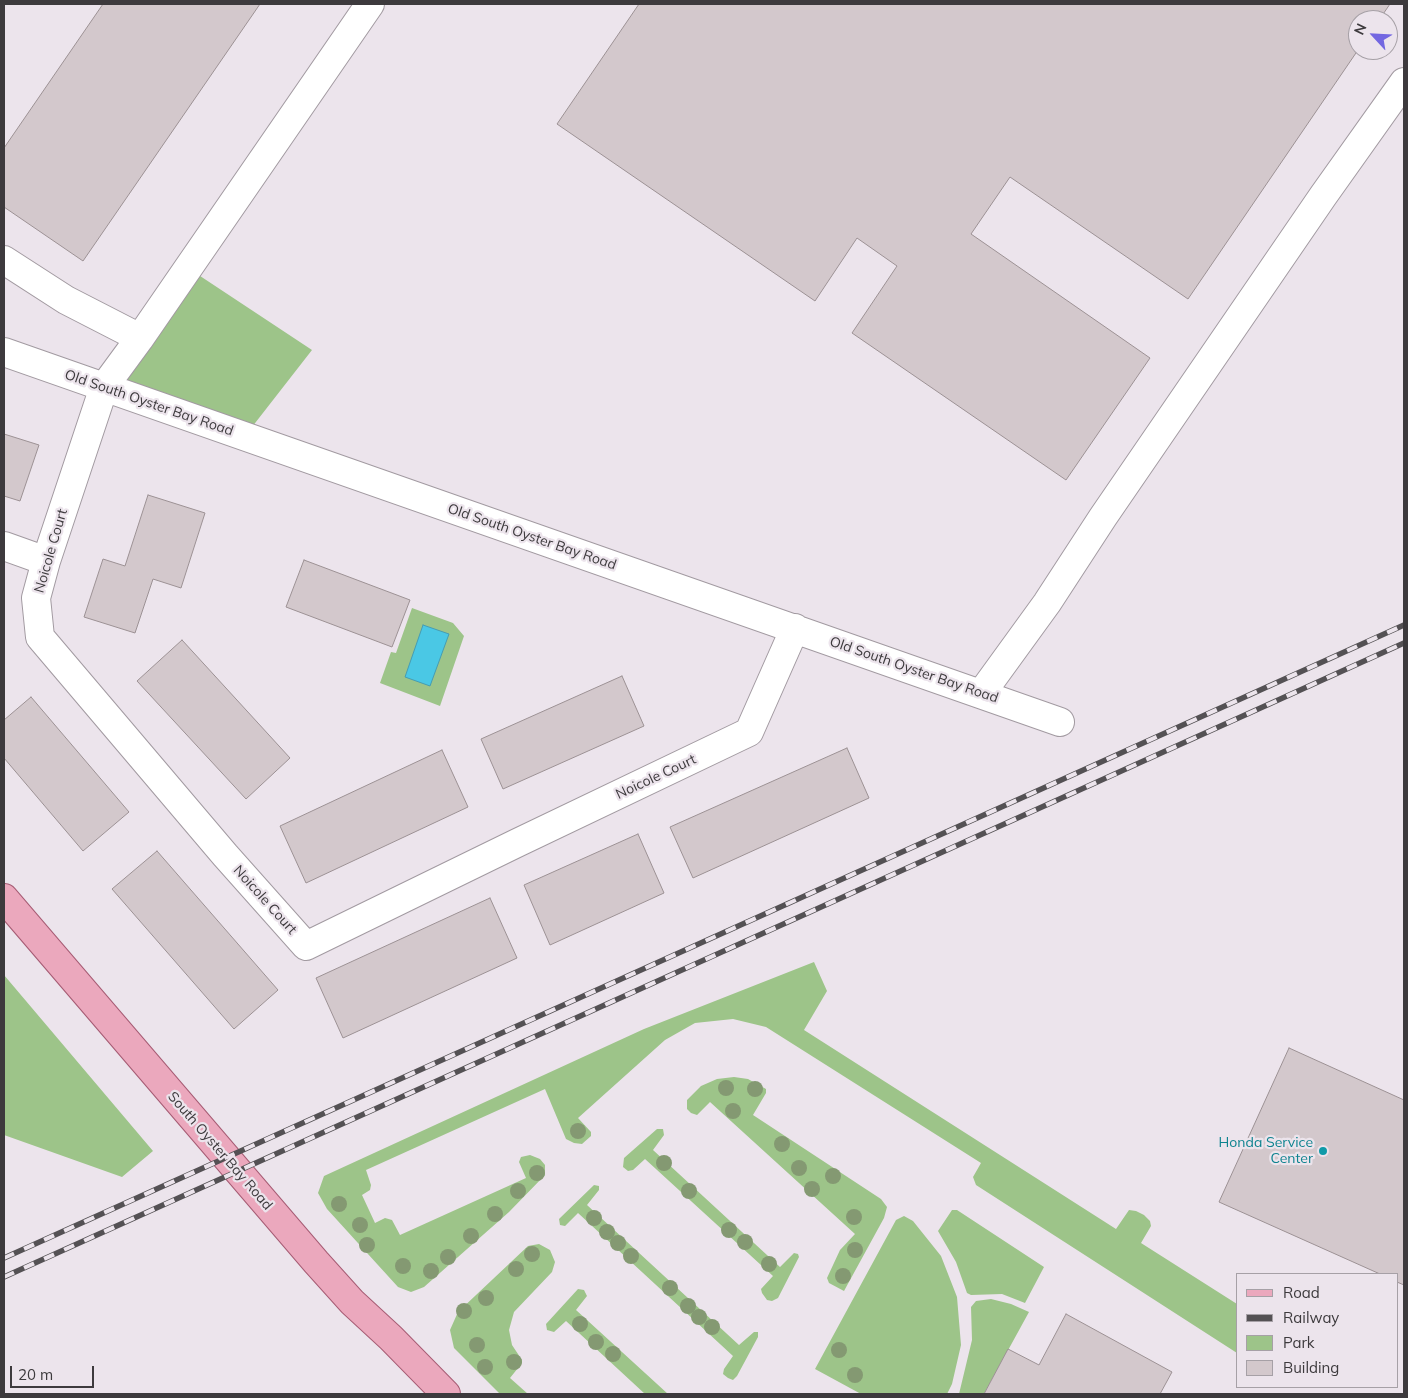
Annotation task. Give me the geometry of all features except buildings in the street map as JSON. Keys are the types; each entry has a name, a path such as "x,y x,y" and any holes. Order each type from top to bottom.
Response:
{"main road":[{"name":"South Oyster Bay Road","path":"4,898 316,1262 352,1302 391,1338 446,1394"}],"street":[{"name":"Noicole Court","path":"370,4 140,338 104,387 46,561 36,598 40,637 306,946 750,732 795,628"},
{"path":"981,694 1047,603 1306,220 1404,82"},
{"path":"4,260 66,300 140,338"},
{"name":"Old South Oyster Bay Road","path":"4,352 1060,722"},
{"path":"4,546 46,561"}],"green space":[{"path":"188,268 312,350 245,436 104,387"},
{"path":"412,608 453,623 464,636 440,706 380,683 391,652 396,653"},
{"path":"814,962 827,991 804,1030 1116,1229 1129,1210 1144,1215 1150,1221 1151,1226 1141,1243 1236,1303 1236,1352 976,1185 973,1177 981,1163 766,1027 733,1019 695,1023 665,1040 578,1118 591,1132 591,1136 582,1144 566,1139 545,1089 366,1170 371,1185 370,1190 362,1195 375,1223 385,1218 392,1220 400,1235 526,1178 519,1162 521,1157 530,1155 540,1159 545,1165 545,1175 509,1212 424,1287 411,1292 398,1287 327,1209 318,1193 324,1176 644,1029"},
{"path":"4,975 153,1151 122,1177 4,1135"},
{"path":"734,1077 748,1079 766,1089 766,1093 753,1115 881,1199 887,1207 884,1218 844,1291 829,1283 827,1278 840,1250 855,1234 710,1102 697,1115 687,1109 687,1100 701,1086 717,1079"},
{"path":"657,1129 663,1129 664,1135 653,1150 780,1267 794,1253 798,1254 799,1257 778,1298 772,1301 767,1300 761,1289 773,1276 645,1159 633,1170 628,1171 623,1167 624,1158"},
{"path":"594,1185 599,1186 599,1190 587,1205 739,1345 754,1332 758,1332 758,1337 733,1380 723,1374 724,1369 733,1356 578,1213 565,1226 560,1225 559,1219"},
{"path":"952,1210 957,1210 1044,1267 1025,1303 1002,1294 971,1295 967,1293 956,1262 938,1231"},
{"path":"904,1216 913,1221 941,1256 957,1297 961,1345 952,1384 947,1394 861,1394 815,1369 896,1220"},
{"path":"539,1244 550,1250 555,1262 552,1272 514,1312 509,1330 512,1345 522,1360 522,1363 510,1378 528,1394 500,1394 454,1348 450,1330 458,1312 528,1246"},
{"path":"578,1289 584,1290 587,1296 576,1310 668,1394 645,1394 566,1321 554,1332 547,1330 546,1324"},
{"path":"991,1299 1011,1304 1029,1312 984,1394 959,1394 972,1340 971,1307 976,1301"}],"water":[{"path":"423,625 449,634 430,686 405,677"}],"railway":[{"path":"4,1258 1404,625"},
{"path":"4,1277 1404,643"}],"place":[{"name":"Honda Service Center","path":"1323,1151"}]}
